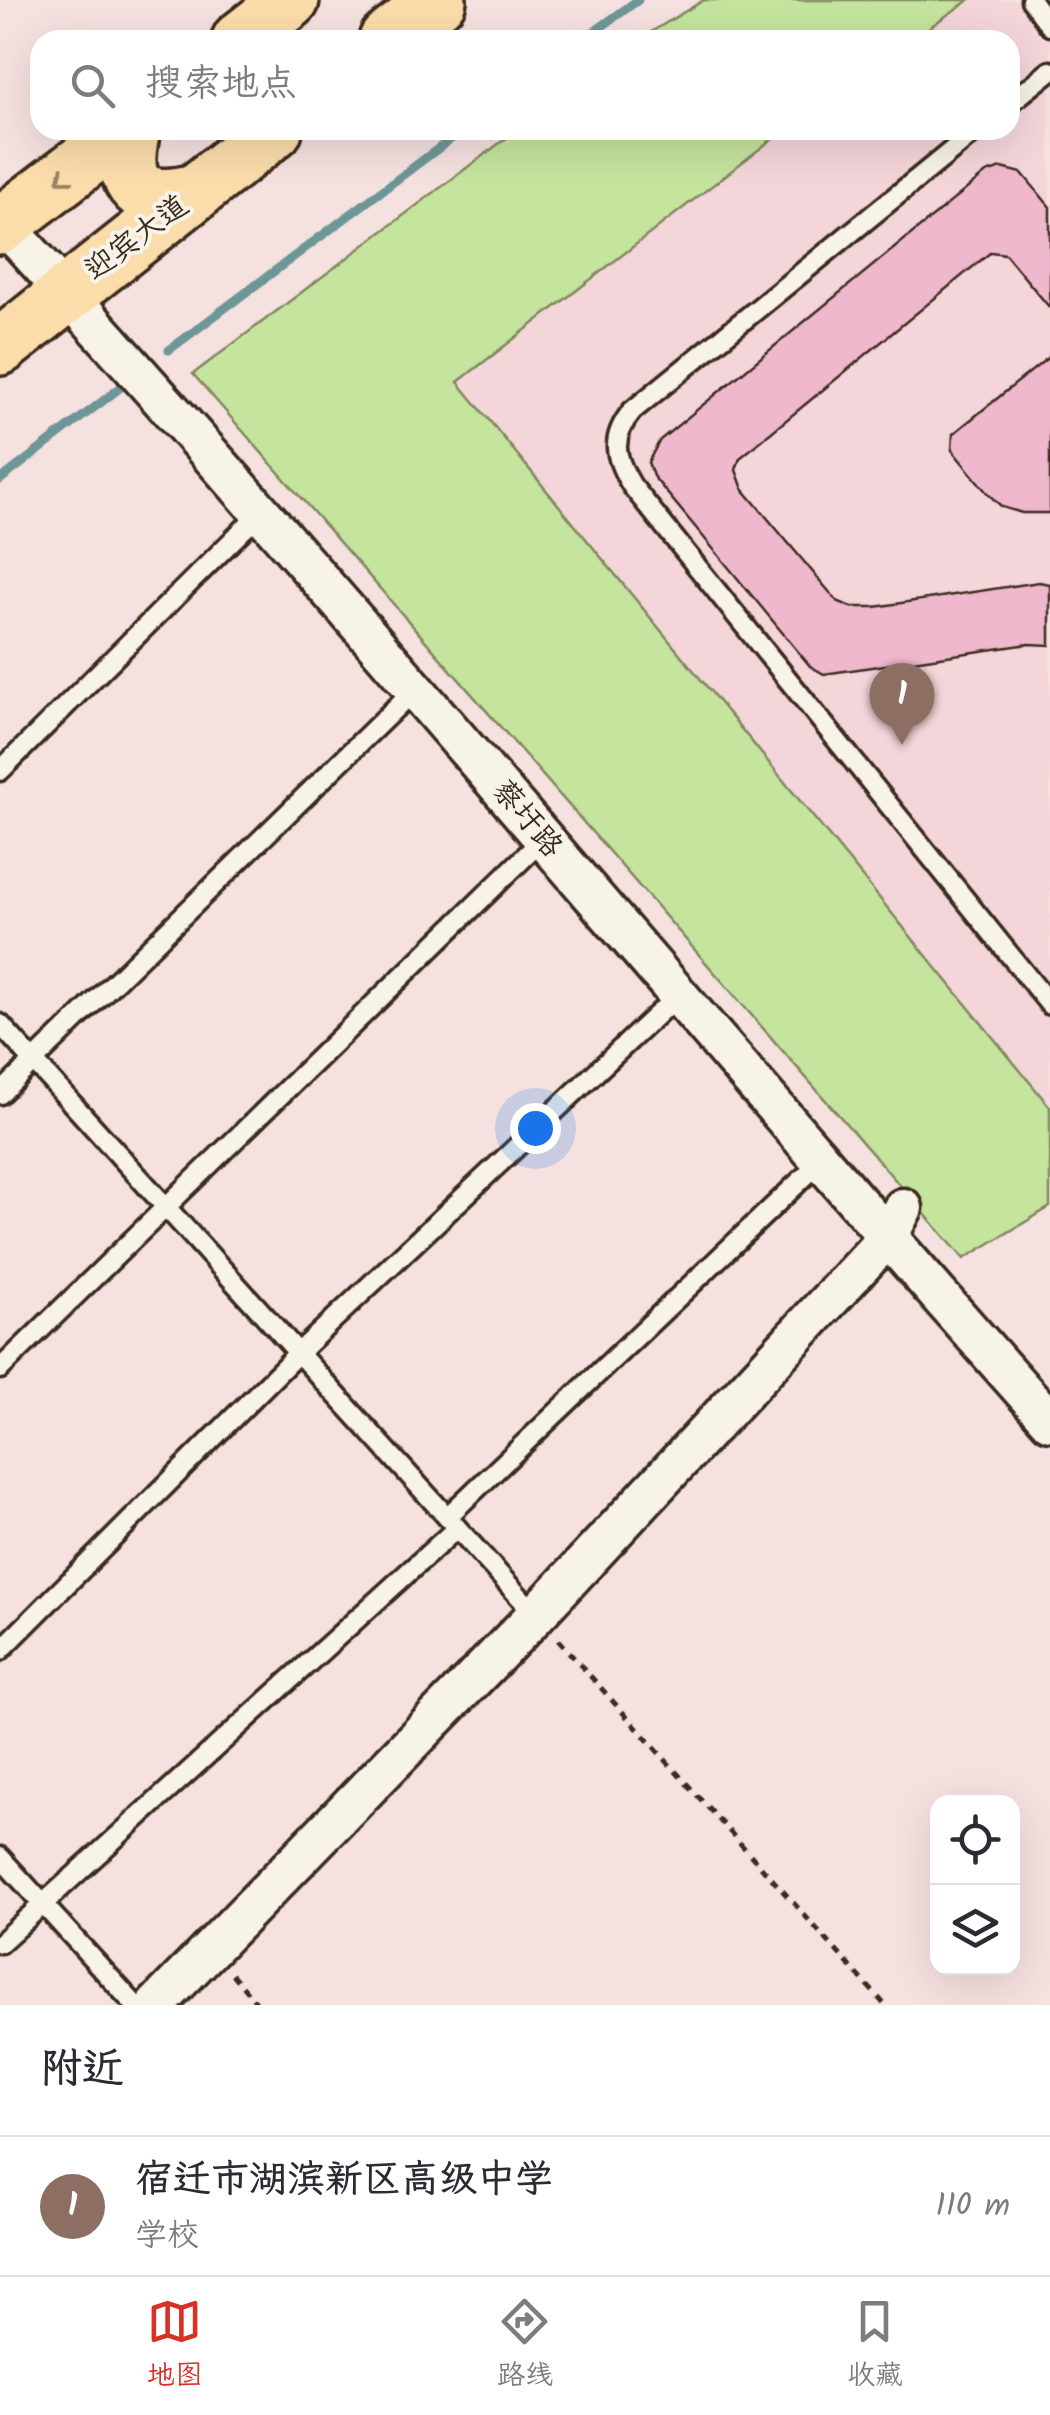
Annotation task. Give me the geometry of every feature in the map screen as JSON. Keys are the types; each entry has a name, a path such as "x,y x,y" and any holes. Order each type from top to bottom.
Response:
{"main road":[{"path":"253,30 291,0"},
{"path":"400,30 438,0"},
{"path":"1,223 115,140"},
{"path":"129,140 128,172 140,191 164,200 196,192"},
{"name":"迎宾大道","path":"0,346 261,140"}],"street":[{"name":"蔡圩路","path":"1,223 418,687 822,1162 895,1223 1050,1421"},
{"path":"156,2005 536,1615 895,1223"}],"lane":[{"path":"1031,0 1050,26"},
{"path":"1020,95 1050,71"},
{"path":"965,140 632,410 614,439 616,454 632,486 1050,1005"},
{"path":"0,771 262,512"},
{"path":"0,1094 418,687"},
{"path":"0,1368 545,837"},
{"path":"0,1651 298,1353 679,994"},
{"path":"0,1024 536,1615"},
{"path":"0,1943 452,1523 822,1162"},
{"path":"0,1857 135,2005"}],"path":[{"path":"536,1615 885,2005"}],"shaded area":[{"path":"969,0 1050,0 1050,1107 457,382 771,140 1020,140 1020,30 926,30"}],"green space":[{"path":"704,0 969,0 926,30 654,30"},
{"path":"504,140 771,140 458,382 1050,1107 1050,1207 964,1259 193,374"}],"building":[{"path":"1002,168 1022,173 1050,207 1050,308 1005,254 991,252 740,458 736,470 743,489 837,601 851,607 875,607 1039,582 1050,584 1050,645 1029,644 824,674 810,666 653,476 648,462 660,440 986,173"},
{"path":"1050,356 1050,513 1022,513 1002,507 988,494 952,450 953,434"}],"waterway":[{"path":"597,30 638,0"},
{"path":"169,350 450,140"},
{"path":"0,480 125,384"}],"place":[{"name":"宿迁市湖滨新区高级中学","path":"902,745"}]}
